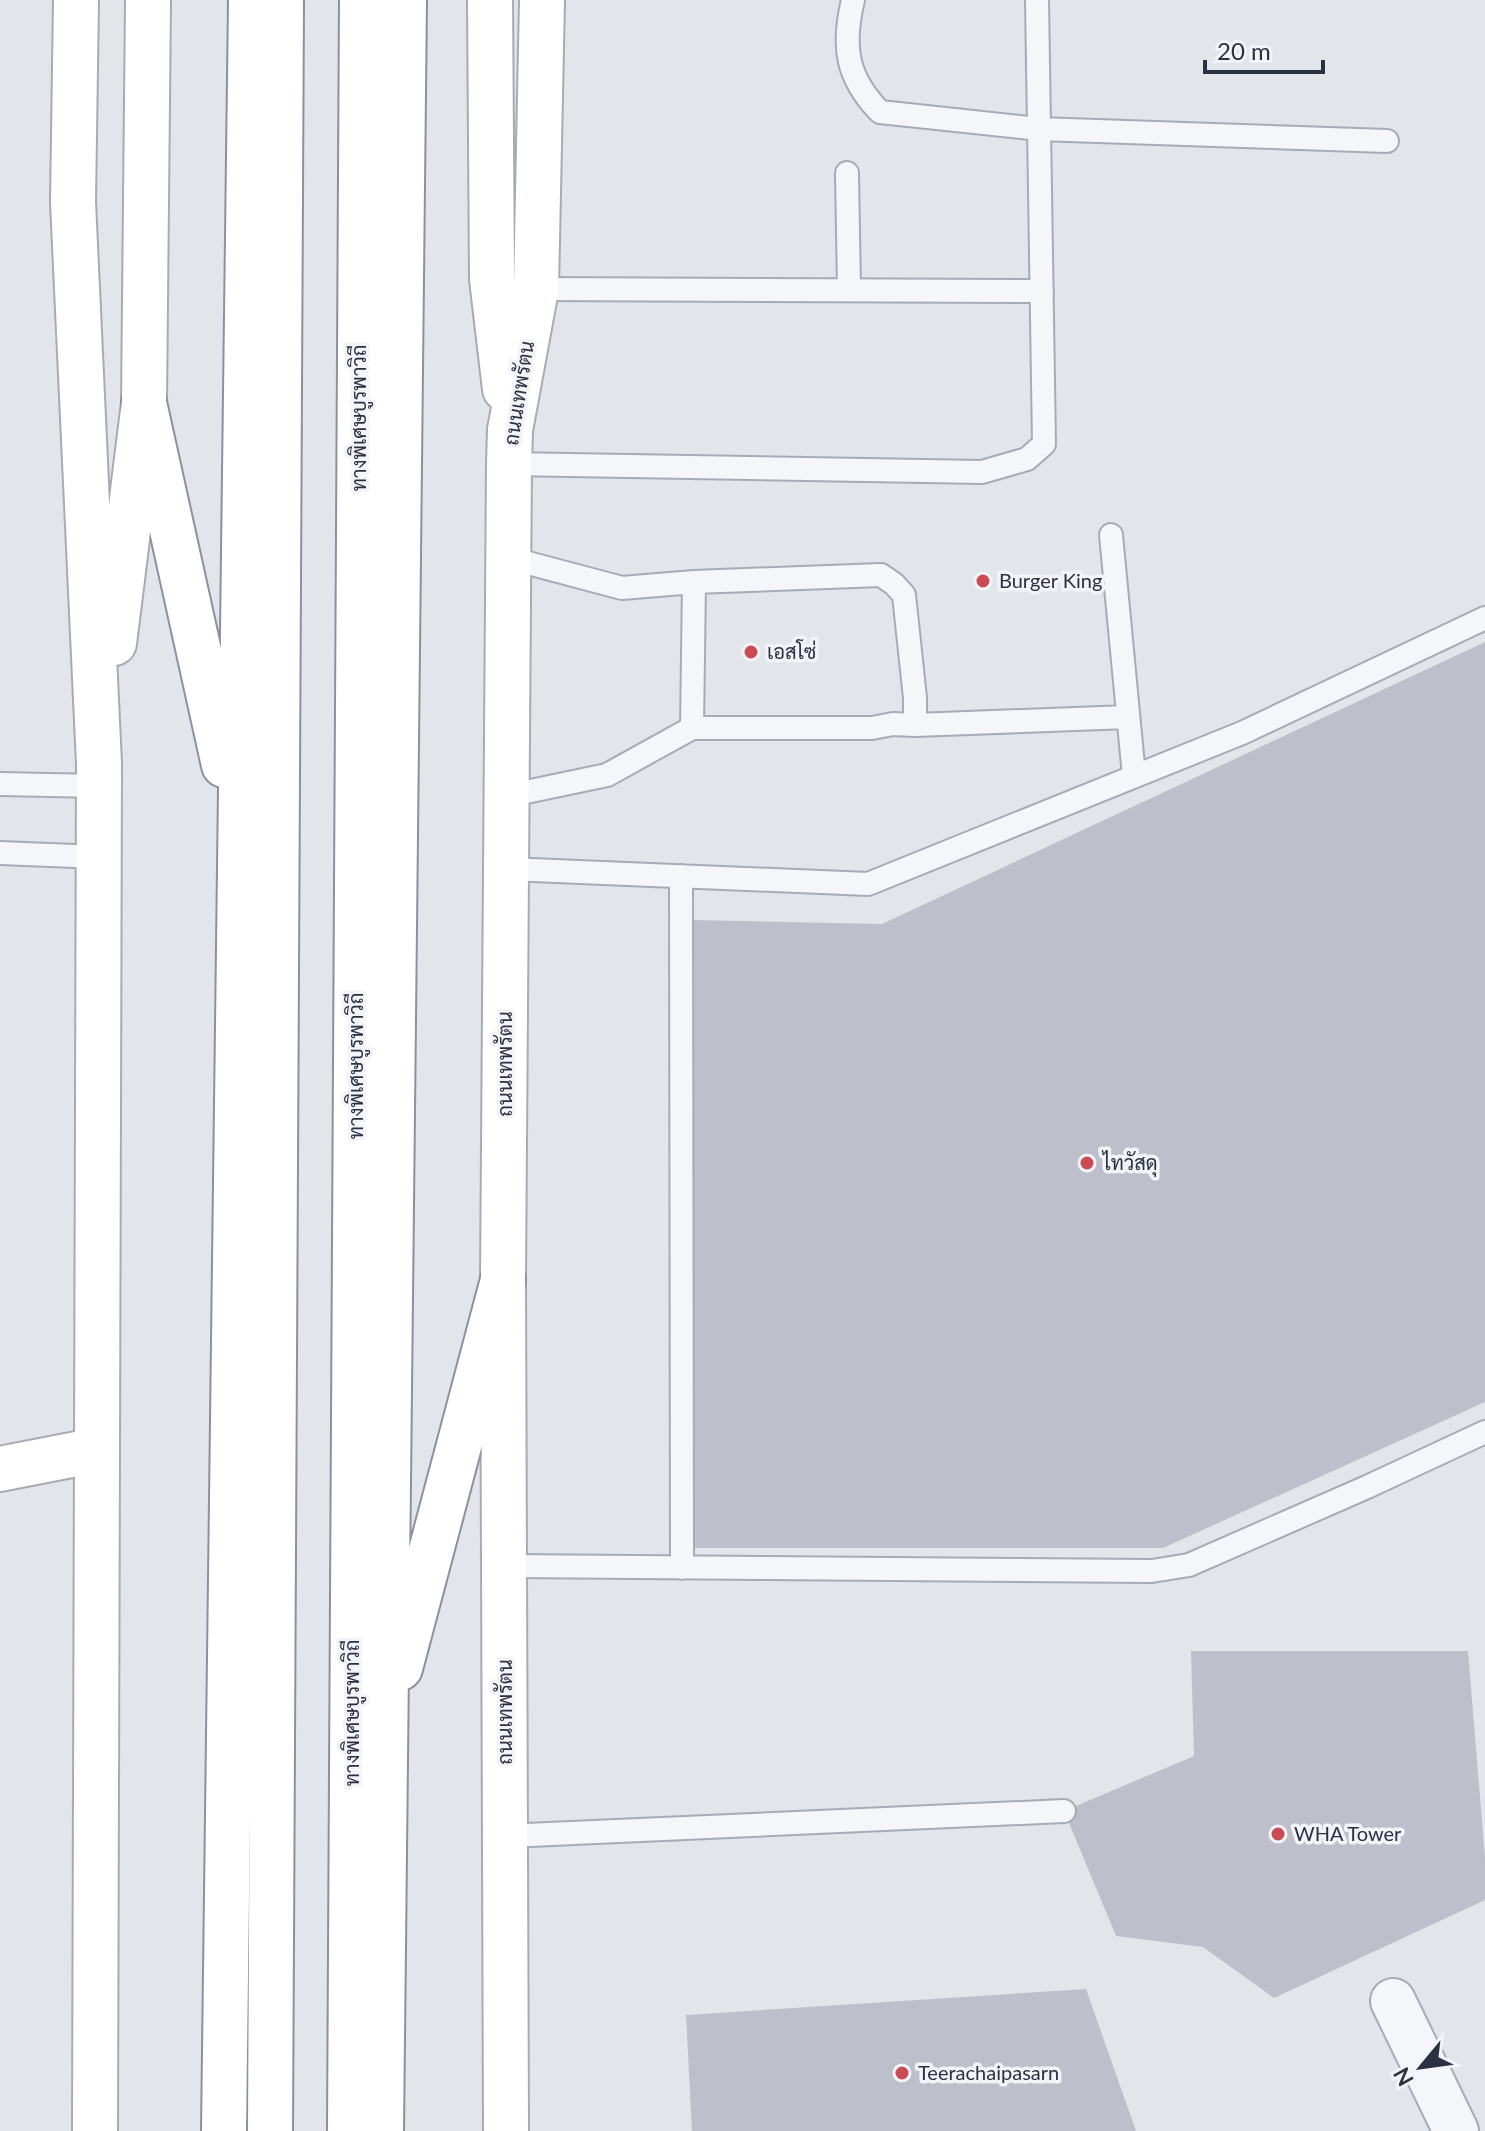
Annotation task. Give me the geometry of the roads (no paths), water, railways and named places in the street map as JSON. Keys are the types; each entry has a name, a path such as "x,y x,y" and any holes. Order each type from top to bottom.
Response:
{"main road":[{"path":"76,0 73,202 99,775 95,2131"},
{"path":"99,775 144,403 148,0"},
{"path":"224,2131 251,0"},
{"path":"270,2131 281,0"},
{"name":"ทางพิเศษบูรพาวิถี","path":"350,2131 362,0"},
{"path":"381,2131 404,0"},
{"path":"490,0 492,279 509,447"},
{"name":"ถนนเทพรัตน","path":"506,2131 503,1280 509,447 536,289 542,0"},
{"path":"144,403 240,837"},
{"path":"383,1733 503,1280"},
{"path":"0,1469 97,1450"}],"street":[{"path":"1393,2001 1456,2131"}],"lane":[{"path":"853,0 846,29 850,69 865,97 880,112 1039,129 1387,141"},
{"path":"509,447 982,472 1027,459 1044,444 1037,0"},
{"path":"847,173 849,290"},
{"path":"536,289 1042,291"},
{"path":"1111,535 1134,776"},
{"path":"509,558 622,588 881,575 904,595 915,725"},
{"path":"692,728 694,582"},
{"path":"506,869 868,884 1242,733 1485,618"},
{"path":"507,796 607,775 692,728 872,728 893,724 1128,717"},
{"path":"0,784 99,775"},
{"path":"0,853 99,857"},
{"path":"681,876 682,1568"},
{"path":"504,1566 1152,1571 1189,1565 1485,1432"},
{"path":"505,1836 1064,1811"}],"place":[{"name":"Burger King","path":"983,581"},
{"name":"เอสโซ่","path":"751,652"},
{"name":"ไทวัสดุ","path":"1087,1163"},
{"name":"WHA Tower","path":"1278,1834"},
{"name":"Teerachaipasarn","path":"902,2073"}]}
